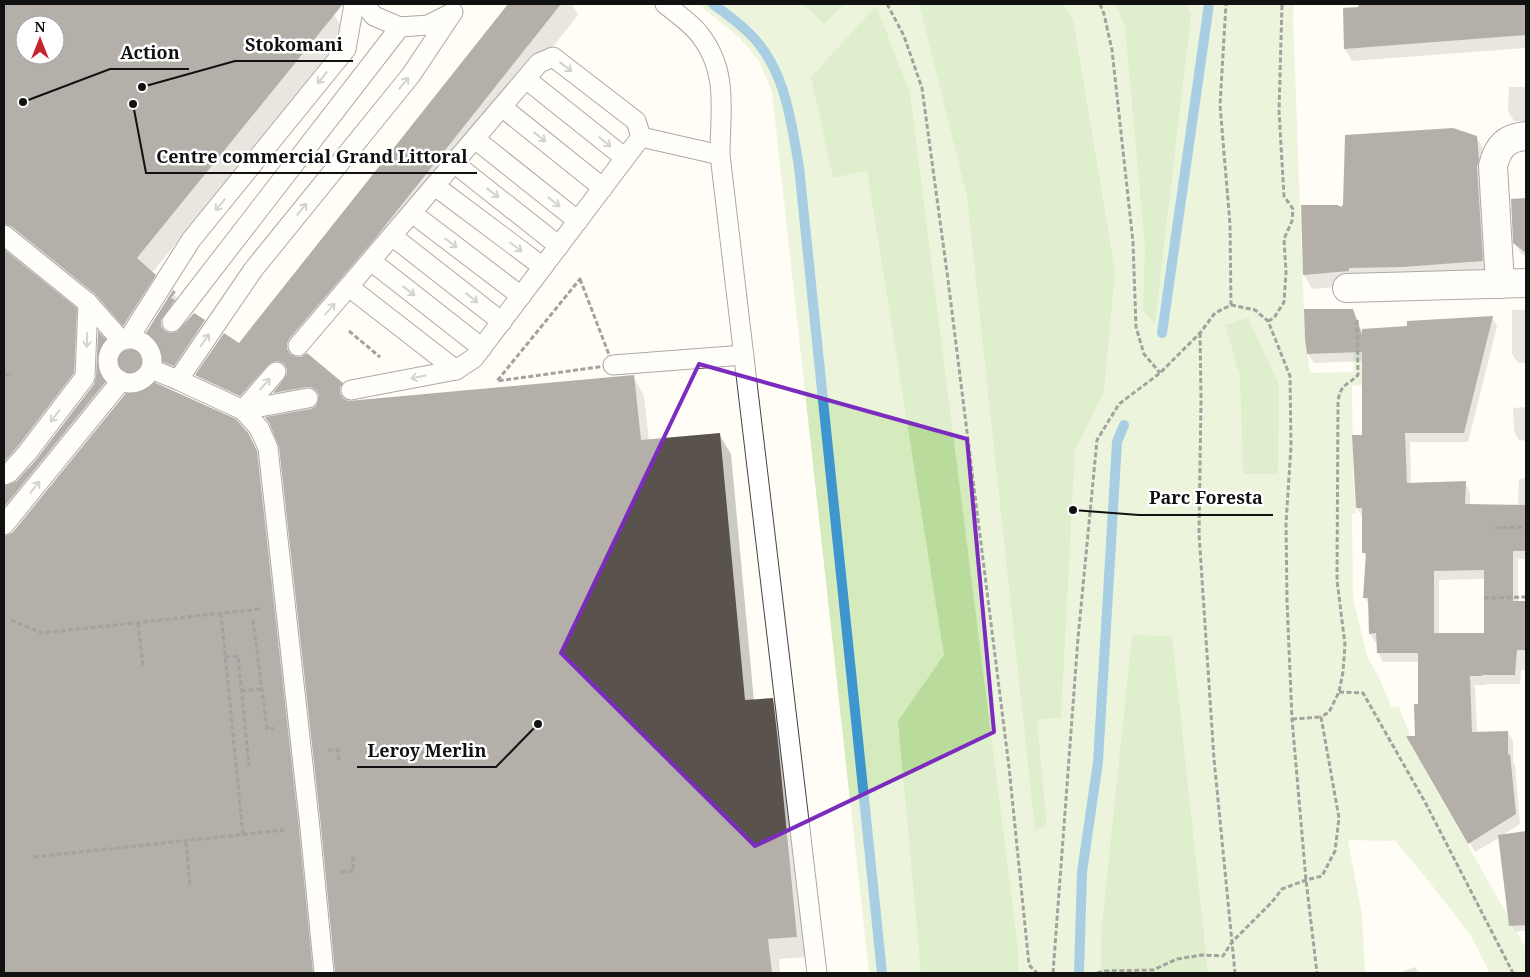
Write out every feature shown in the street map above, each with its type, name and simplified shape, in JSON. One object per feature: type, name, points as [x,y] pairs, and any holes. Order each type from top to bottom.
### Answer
[{"type":"street","points":[[1500,284],[1493,166],[1496,154],[1503,144],[1512,139],[1526,136]]},
{"type":"street","points":[[1351,288],[1526,283]]},
{"type":"lane","points":[[116,377],[108,366],[110,350],[125,339],[191,240],[346,48],[354,4]]},
{"type":"lane","points":[[364,4],[374,16],[400,26],[428,26],[457,8]]},
{"type":"lane","points":[[665,4],[700,34],[720,74],[722,97],[720,154],[817,973]]},
{"type":"lane","points":[[178,380],[253,270],[411,75],[457,8]]},
{"type":"lane","points":[[172,322],[400,26]]},
{"type":"lane","points":[[298,346],[539,63],[553,57],[636,121],[641,137]]},
{"type":"lane","points":[[526,79],[626,158]]},
{"type":"lane","points":[[502,107],[603,188]]},
{"type":"lane","points":[[641,137],[720,154]]},
{"type":"lane","points":[[351,390],[456,370],[474,358],[641,137]]},
{"type":"lane","points":[[475,139],[578,221]]},
{"type":"lane","points":[[454,163],[559,246]]},
{"type":"lane","points":[[435,186],[543,267]]},
{"type":"lane","points":[[412,213],[521,296]]},
{"type":"lane","points":[[4,235],[88,303],[125,339],[136,339],[144,342],[149,348],[153,363],[151,369],[142,380],[128,383],[116,377],[85,377]]},
{"type":"lane","points":[[392,236],[502,322]]},
{"type":"lane","points":[[371,261],[482,348]]},
{"type":"lane","points":[[349,287],[456,370]]},
{"type":"lane","points":[[4,475],[9,473],[27,453],[85,377],[88,303]]},
{"type":"lane","points":[[613,365],[744,355]]},
{"type":"lane","points":[[151,369],[243,410],[259,428],[268,448],[310,820],[324,973]]},
{"type":"lane","points":[[243,410],[276,372]]},
{"type":"lane","points":[[4,525],[116,377]]},
{"type":"lane","points":[[243,410],[308,398]]},
{"type":"path","points":[[887,4],[904,36],[922,88],[1009,767],[1029,965],[1037,973]]},
{"type":"path","points":[[1100,4],[1112,50],[1132,232],[1136,327],[1144,354],[1160,373]]},
{"type":"path","points":[[1226,4],[1220,105],[1230,224],[1231,304]]},
{"type":"path","points":[[1268,321],[1274,318],[1284,302],[1286,272],[1284,239],[1292,221],[1293,210],[1284,196],[1279,111],[1282,4]]},
{"type":"path","points":[[580,279],[613,365],[506,380],[497,381],[580,279]]},
{"type":"path","points":[[1292,719],[1321,717],[1329,712],[1339,692],[1343,672],[1345,645],[1336,580],[1338,402],[1339,391],[1358,375],[1351,288]]},
{"type":"path","points":[[1053,973],[1078,638],[1097,440],[1119,404],[1160,373],[1200,333],[1215,313],[1231,304],[1255,310],[1268,321],[1290,376],[1291,446],[1286,523],[1292,719],[1306,880],[1317,973]]},
{"type":"path","points":[[1200,333],[1199,534],[1214,759],[1235,973]]},
{"type":"path","points":[[4,375],[12,374]]},
{"type":"path","points":[[1495,528],[1526,527]]},
{"type":"path","points":[[1484,598],[1526,597]]},
{"type":"path","points":[[11,620],[42,632],[269,608]]},
{"type":"path","points":[[221,613],[243,835]]},
{"type":"path","points":[[254,620],[267,729]]},
{"type":"path","points":[[138,623],[143,667]]},
{"type":"path","points":[[225,657],[238,656],[249,766]]},
{"type":"path","points":[[241,691],[262,689]]},
{"type":"path","points":[[1339,692],[1363,694],[1426,802],[1513,973]]},
{"type":"path","points":[[1097,973],[1105,971],[1152,970],[1177,959],[1202,955],[1223,956],[1232,942],[1272,902],[1282,889],[1322,876],[1335,851],[1339,818],[1321,717]]},
{"type":"path","points":[[34,857],[292,829]]},
{"type":"path","points":[[186,842],[190,885]]},
{"type":"highlighted area","points":[[699,364],[967,439],[994,732],[755,846],[561,653]]},
{"type":"green space","points":[[698,4],[1294,4],[1305,339],[1310,373],[1353,372],[1353,340],[1362,348],[1362,385],[1352,386],[1353,471],[1356,513],[1352,514],[1353,598],[1367,656],[1392,708],[1399,706],[1410,736],[1407,736],[1414,750],[1526,948],[1526,973],[1490,973],[1471,936],[1395,841],[1348,840],[1362,915],[1365,973],[869,973],[772,92],[759,61],[739,37]]},
{"type":"green space","points":[[803,4],[844,4],[824,24]]},
{"type":"green space","points":[[919,4],[1062,4],[1073,19],[1115,272],[1104,391],[1075,450],[1061,717],[1037,720],[1047,826],[1035,830],[967,197]]},
{"type":"green space","points":[[1116,4],[1186,4],[1191,15],[1155,323],[1143,312],[1145,247],[1125,27]]},
{"type":"green space","points":[[876,6],[910,92],[1018,949],[1018,973],[921,973],[898,721],[944,655],[867,170],[833,178],[811,77]]},
{"type":"green space","points":[[1248,318],[1279,385],[1278,474],[1243,474],[1240,376],[1225,325]]},
{"type":"green space","points":[[1132,635],[1172,636],[1208,973],[1101,973],[1101,935]]},
{"type":"building","points":[[4,4],[343,4],[137,258],[156,275],[123,326],[95,294],[11,226],[4,224]]},
{"type":"building","points":[[508,4],[561,4],[373,241],[289,339],[287,349],[290,354],[296,357],[301,357],[307,353],[343,383],[340,387],[340,393],[348,401],[634,375],[641,440],[720,433],[745,700],[773,698],[797,937],[768,939],[772,973],[335,973],[321,827],[279,447],[265,417],[311,409],[316,406],[319,395],[311,387],[273,393],[287,374],[284,364],[278,361],[268,365],[240,396],[195,375],[224,333],[239,343]]},
{"type":"building","points":[[1358,4],[1526,4],[1526,35],[1344,49],[1343,8],[1359,7]]},
{"type":"building","points":[[1453,128],[1477,136],[1483,261],[1403,267],[1349,268],[1349,271],[1303,275],[1301,205],[1337,205],[1342,207],[1345,135]]},
{"type":"building","points":[[1526,198],[1526,253],[1513,243],[1511,199]]},
{"type":"building","points":[[4,249],[77,308],[74,373],[4,462]]},
{"type":"building","points":[[173,290],[176,292],[171,298],[175,300],[161,320],[161,326],[165,331],[170,333],[177,332],[194,313],[205,320],[174,366],[149,358],[141,364],[140,370],[142,375],[147,379],[236,419],[249,434],[257,451],[313,973],[4,973],[4,536],[13,532],[130,388],[132,377],[122,370],[112,374],[4,507],[4,486],[17,481],[35,461],[94,384],[98,331],[117,350],[123,351],[135,348]]},
{"type":"building","points":[[1304,309],[1353,309],[1362,335],[1362,329],[1407,326],[1407,321],[1493,316],[1464,433],[1405,433],[1407,483],[1466,481],[1465,504],[1526,505],[1526,551],[1513,551],[1513,601],[1526,601],[1526,650],[1517,650],[1515,675],[1470,676],[1472,732],[1508,731],[1508,755],[1510,754],[1516,814],[1468,844],[1406,736],[1415,736],[1414,704],[1418,704],[1418,653],[1377,653],[1376,633],[1369,634],[1368,598],[1363,598],[1366,553],[1362,553],[1362,508],[1356,508],[1352,435],[1362,435],[1362,352],[1307,354]],"holes":[[[1484,570],[1484,633],[1434,633],[1434,571]]]},
{"type":"building","points":[[1526,831],[1526,925],[1509,926],[1498,835]]},
{"type":"waterway","points":[[713,4],[749,33],[771,62],[779,78],[789,113],[796,149],[882,973]]},
{"type":"waterway","points":[[1162,333],[1209,4]]},
{"type":"waterway","points":[[1079,973],[1082,872],[1098,762],[1117,442],[1124,425]]},
{"type":"place","name":"Stokomani","points":[[142,87]]},
{"type":"place","name":"Action","points":[[23,102]]},
{"type":"place","name":"Centre commercial Grand Littoral","points":[[133,104]]},
{"type":"place","name":"Parc Foresta","points":[[1073,510]]},
{"type":"place","name":"Leroy Merlin","points":[[538,724]]}]
